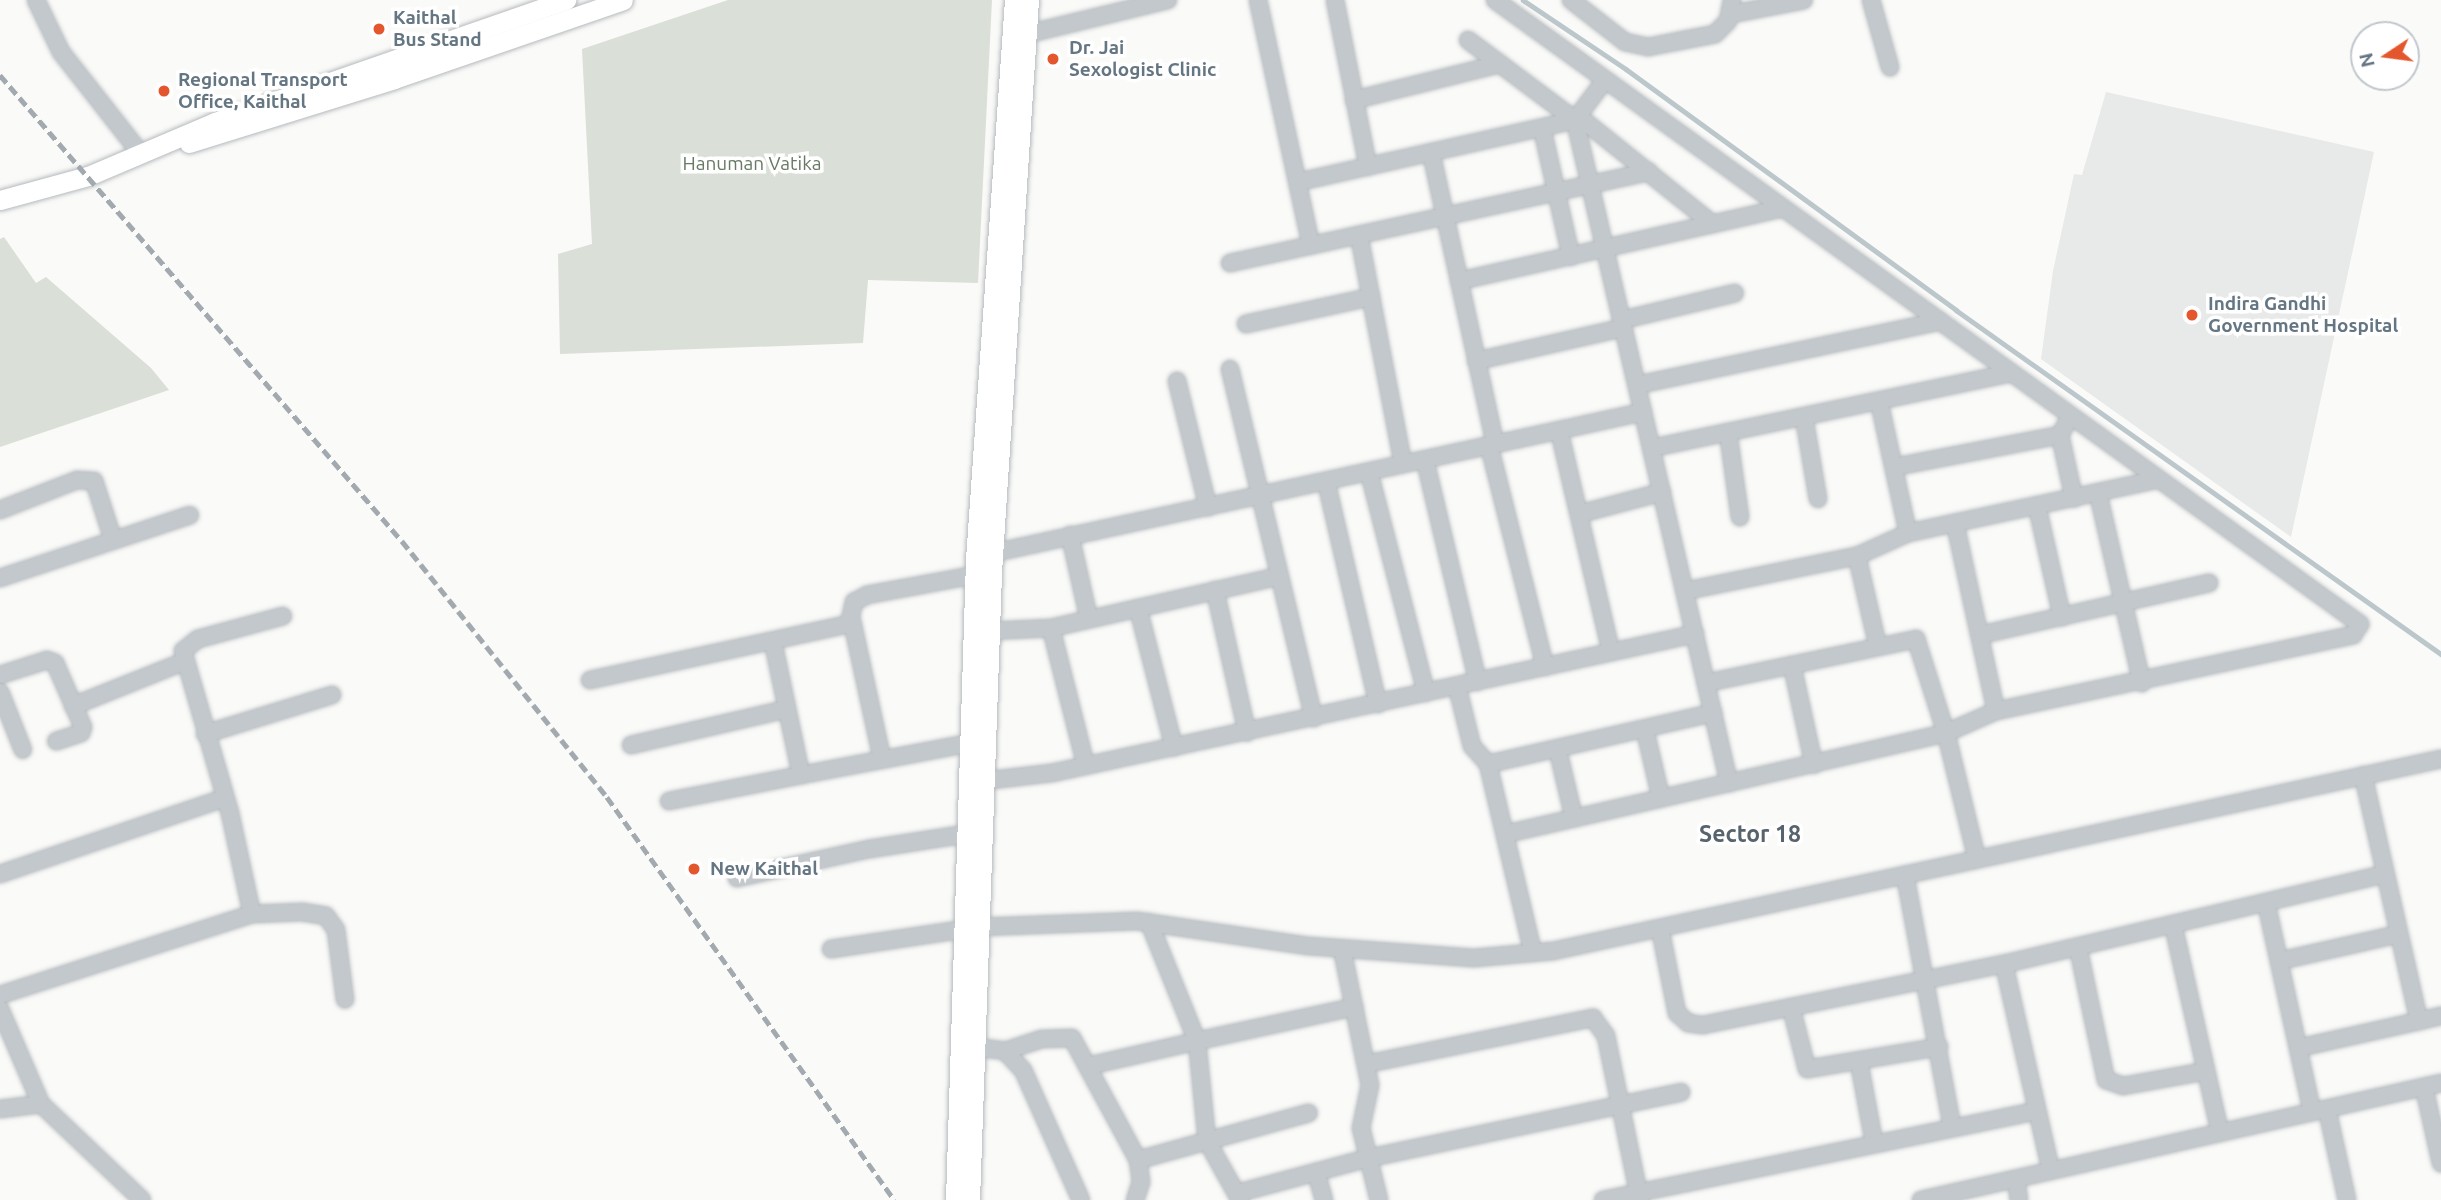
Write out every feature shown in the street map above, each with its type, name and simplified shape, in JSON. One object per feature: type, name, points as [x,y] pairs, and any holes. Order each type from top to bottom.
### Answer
[{"type":"main road","points":[[0,200],[88,176],[215,122],[566,0]]},
{"type":"main road","points":[[141,154],[219,136],[623,0]]},
{"type":"main road","points":[[955,1200],[966,1046],[977,782],[989,632],[987,567],[1014,0]]},
{"type":"main road","points":[[971,928],[966,834],[977,782],[971,743],[987,567],[1029,0]]},
{"type":"main road","points":[[966,1046],[970,1200]]},
{"type":"street","points":[[36,0],[61,52],[141,154]]},
{"type":"street","points":[[1027,34],[1168,0]]},
{"type":"street","points":[[1258,0],[1311,245]]},
{"type":"street","points":[[1335,0],[1368,167]]},
{"type":"street","points":[[1495,0],[1940,321],[2155,480],[2360,624],[2353,635],[1996,712],[1946,733],[1506,834]]},
{"type":"street","points":[[1571,0],[1625,42],[1648,47],[1715,34],[1732,7],[1804,0]]},
{"type":"street","points":[[1871,0],[1890,67]]},
{"type":"street","points":[[1468,40],[1577,118],[1713,224]]},
{"type":"street","points":[[1354,100],[1500,64]]},
{"type":"street","points":[[1298,182],[1577,118],[1605,80]]},
{"type":"street","points":[[1577,118],[1605,250],[1729,783]]},
{"type":"street","points":[[1542,128],[1571,257]]},
{"type":"street","points":[[1432,152],[1492,445],[1545,667]]},
{"type":"street","points":[[1230,263],[1648,172]]},
{"type":"street","points":[[1459,281],[1782,208]]},
{"type":"street","points":[[1359,235],[1403,464]]},
{"type":"street","points":[[1476,361],[1735,293]]},
{"type":"street","points":[[1246,324],[1371,297]]},
{"type":"street","points":[[1637,385],[1940,321]]},
{"type":"street","points":[[1230,369],[1314,718]]},
{"type":"street","points":[[1651,449],[2011,373]]},
{"type":"street","points":[[1177,381],[1208,507]]},
{"type":"street","points":[[1879,401],[1908,533]]},
{"type":"street","points":[[882,759],[852,621],[854,602],[867,595],[987,567],[1070,536],[1643,412]]},
{"type":"street","points":[[1804,416],[1818,499]]},
{"type":"street","points":[[2070,417],[2060,435],[2074,498]]},
{"type":"street","points":[[1559,430],[1611,652]]},
{"type":"street","points":[[1728,432],[1740,517]]},
{"type":"street","points":[[1894,467],[2060,435]]},
{"type":"street","points":[[1424,460],[1478,682]]},
{"type":"street","points":[[1369,472],[1426,693]]},
{"type":"street","points":[[0,510],[77,480],[94,481],[113,539]]},
{"type":"street","points":[[1685,591],[1857,556],[1908,533],[2155,480]]},
{"type":"street","points":[[1326,481],[1378,704]]},
{"type":"street","points":[[1578,514],[1662,492]]},
{"type":"street","points":[[2098,493],[2142,682]]},
{"type":"street","points":[[2037,506],[2062,617]]},
{"type":"street","points":[[0,578],[190,515]]},
{"type":"street","points":[[1955,523],[1996,712]]},
{"type":"street","points":[[1070,536],[1088,620]]},
{"type":"street","points":[[1857,556],[1878,647]]},
{"type":"street","points":[[989,632],[1051,628],[1279,576]]},
{"type":"street","points":[[1980,635],[2209,583]]},
{"type":"street","points":[[1215,590],[1247,732]]},
{"type":"street","points":[[1138,608],[1174,747]]},
{"type":"street","points":[[253,914],[225,798],[183,662],[183,651],[198,639],[283,616]]},
{"type":"street","points":[[590,680],[774,642],[852,621]]},
{"type":"street","points":[[1051,628],[1086,766]]},
{"type":"street","points":[[977,782],[1086,766],[1695,634]]},
{"type":"street","points":[[1706,683],[1916,639],[1921,645],[1946,733],[1977,859]]},
{"type":"street","points":[[774,642],[801,775]]},
{"type":"street","points":[[0,675],[47,660],[55,663],[83,730],[56,741]]},
{"type":"street","points":[[73,706],[183,662]]},
{"type":"street","points":[[1792,665],[1814,765]]},
{"type":"street","points":[[1457,686],[1475,754],[1488,764],[1533,953]]},
{"type":"street","points":[[0,692],[23,750]]},
{"type":"street","points":[[205,734],[332,695]]},
{"type":"street","points":[[631,745],[787,709]]},
{"type":"street","points":[[1488,764],[1558,751],[1713,713]]},
{"type":"street","points":[[1645,730],[1661,799]]},
{"type":"street","points":[[669,801],[971,743]]},
{"type":"street","points":[[1558,751],[1574,818]]},
{"type":"street","points":[[831,949],[971,928],[1149,922],[1342,949],[1474,958],[1533,953],[2441,759]]},
{"type":"street","points":[[2363,775],[2418,1021]]},
{"type":"street","points":[[0,874],[225,798]]},
{"type":"street","points":[[737,878],[869,849],[966,834]]},
{"type":"street","points":[[1905,874],[1952,1125]]},
{"type":"street","points":[[1660,928],[1673,1003],[1688,1023],[1703,1025],[2004,964],[2385,874]]},
{"type":"street","points":[[2266,902],[2298,1048],[2347,1200]]},
{"type":"street","points":[[0,995],[253,914],[326,916],[335,930],[345,999]]},
{"type":"street","points":[[1149,922],[1197,1041],[1207,1141],[1239,1196],[1368,1158],[1619,1108],[1681,1092]]},
{"type":"street","points":[[2173,924],[2220,1133]]},
{"type":"street","points":[[2279,961],[2399,933]]},
{"type":"street","points":[[2078,947],[2106,1080],[2123,1086],[2206,1071]]},
{"type":"street","points":[[1342,949],[1366,1064],[1370,1097],[1361,1129],[1379,1200]]},
{"type":"street","points":[[2004,964],[2051,1171]]},
{"type":"street","points":[[1088,1066],[1354,1007]]},
{"type":"street","points":[[1791,1007],[1807,1069],[1939,1047]]},
{"type":"street","points":[[0,1009],[41,1104],[142,1200]]},
{"type":"street","points":[[2298,1048],[2441,1016]]},
{"type":"street","points":[[1366,1064],[1593,1017],[1606,1036],[1639,1196]]},
{"type":"street","points":[[966,1046],[1005,1051],[1061,1035],[1072,1038],[1138,1160],[1141,1182],[1135,1200]]},
{"type":"street","points":[[1005,1051],[1023,1070],[1081,1200]]},
{"type":"street","points":[[1859,1062],[1874,1142]]},
{"type":"street","points":[[1921,1200],[2441,1083]]},
{"type":"street","points":[[2424,1087],[2441,1163]]},
{"type":"street","points":[[0,1110],[41,1104]]},
{"type":"street","points":[[1603,1200],[1639,1196],[1952,1125],[2037,1111]]},
{"type":"street","points":[[1138,1160],[1309,1113]]},
{"type":"street","points":[[1317,1172],[1324,1200]]},
{"type":"street","points":[[2015,1179],[2019,1200]]},
{"type":"shaded area","name":"Indira Gandhi Government Hospital","points":[[2106,92],[2374,152],[2291,537],[2041,359],[2053,271],[2074,174],[2082,175]]},
{"type":"green space","name":"Hanuman Vatika","points":[[728,0],[992,0],[978,283],[868,280],[863,343],[560,354],[558,254],[592,244],[582,49]]},
{"type":"green space","points":[[4,237],[36,283],[46,277],[151,368],[169,390],[0,447],[0,239]]},
{"type":"waterway","points":[[1523,0],[1626,69],[1956,310],[2441,654]]},
{"type":"railway","points":[[0,75],[402,541],[607,797],[894,1200]]},
{"type":"place","name":"Kaithal Bus Stand","points":[[379,29]]},
{"type":"place","name":"Dr. Jai Sexologist Clinic","points":[[1053,59]]},
{"type":"place","name":"Regional Transport Office, Kaithal","points":[[164,91]]},
{"type":"place","name":"Indira Gandhi Government Hospital","points":[[2192,315]]},
{"type":"place","name":"New Kaithal","points":[[694,869]]},
{"type":"district","name":"Sector 18","points":[[1750,834]]}]
